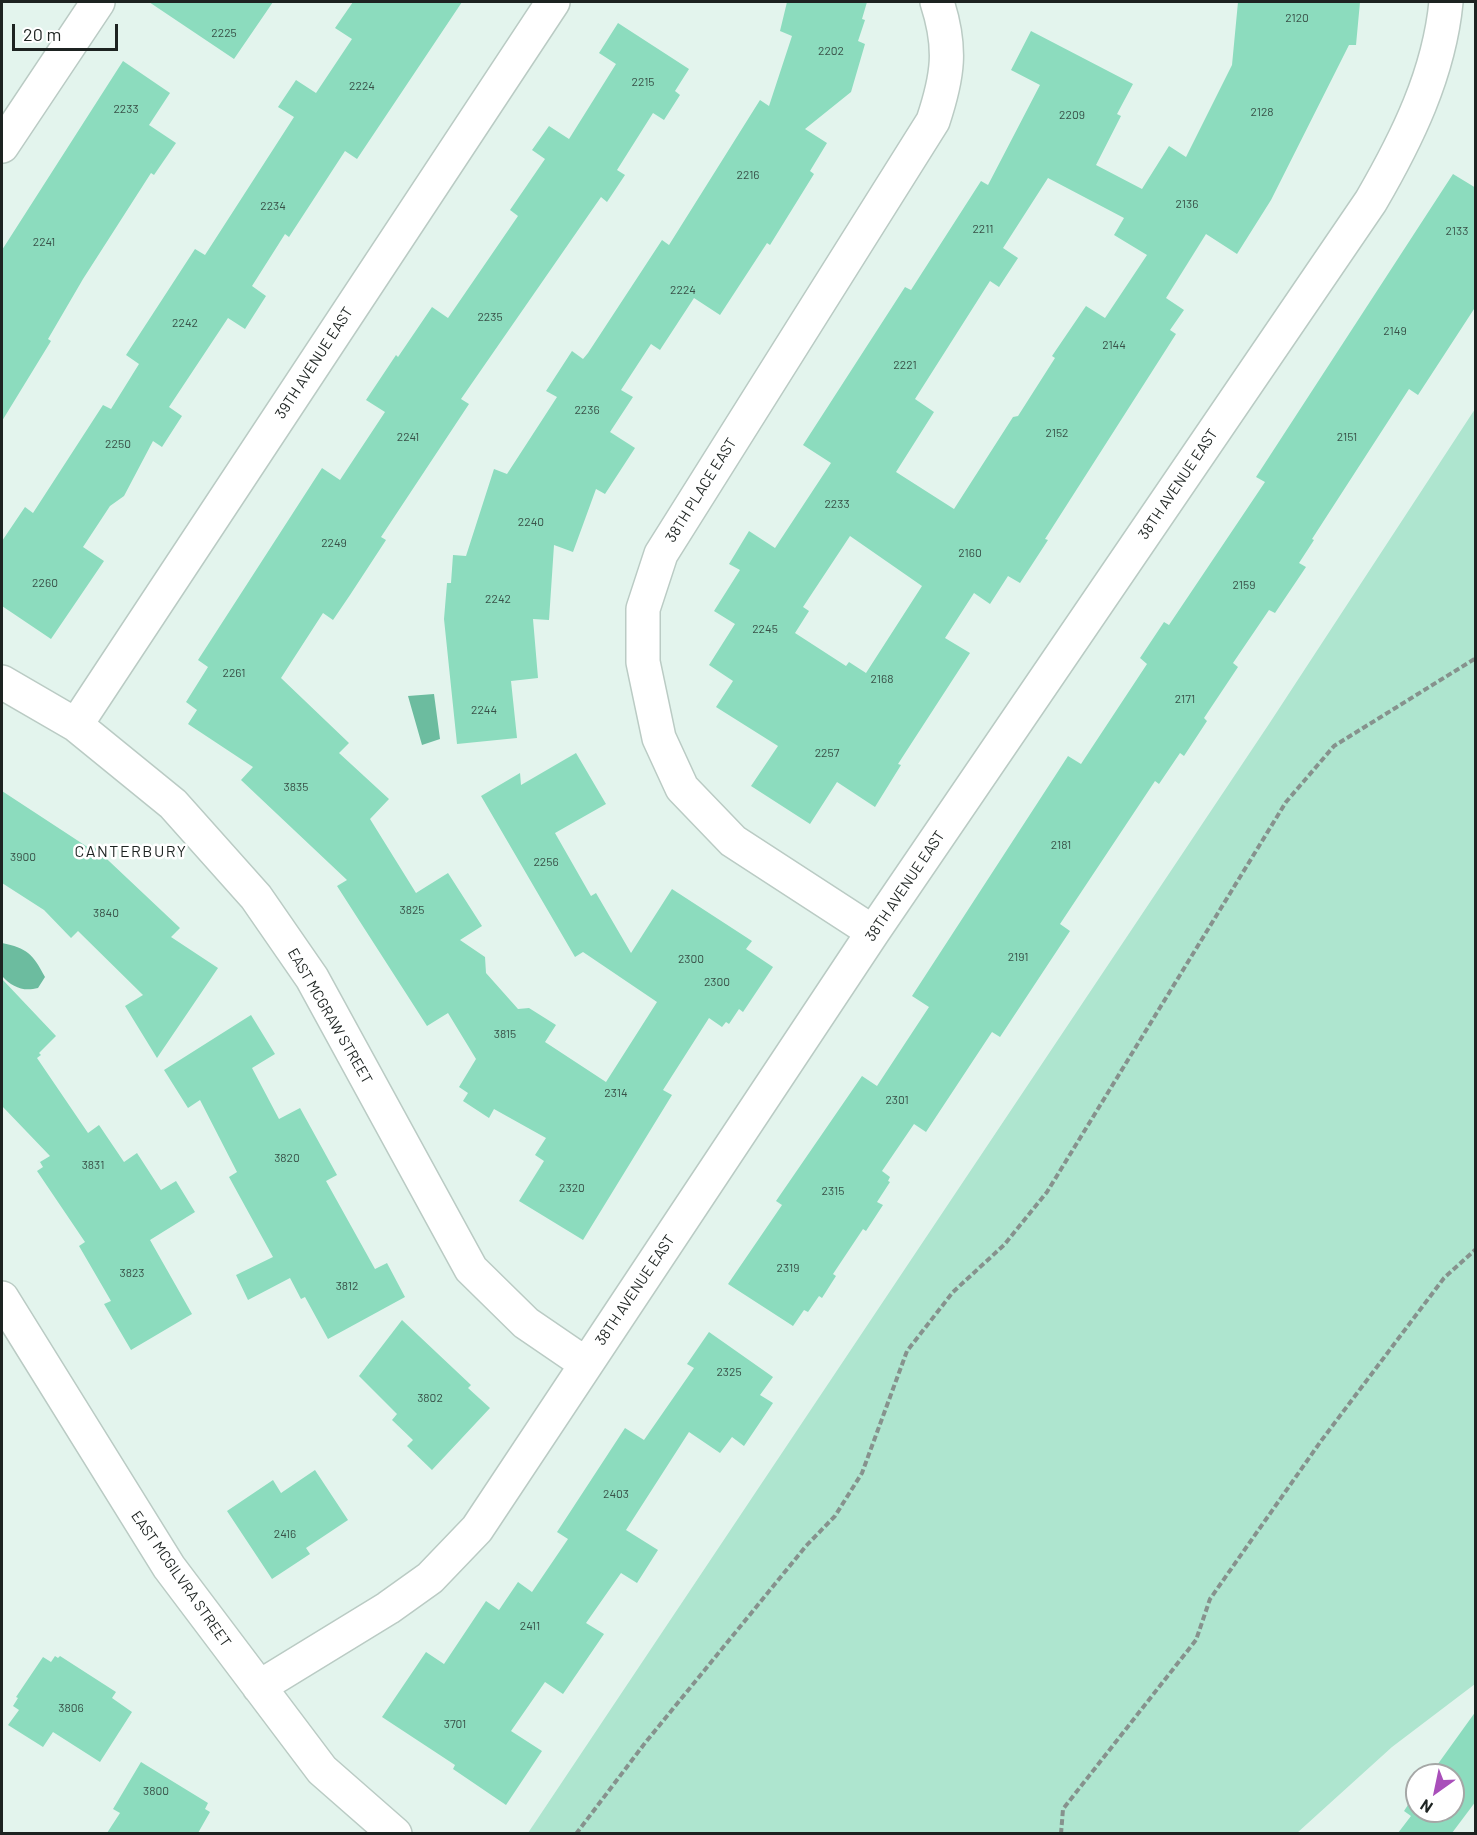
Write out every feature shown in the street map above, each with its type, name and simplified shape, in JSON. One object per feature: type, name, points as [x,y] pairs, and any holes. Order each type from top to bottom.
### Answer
[{"type":"street","points":[[2,146],[99,2]]},
{"type":"street","name":"39TH AVENUE EAST","points":[[76,725],[553,2]]},
{"type":"street","name":"38TH PLACE EAST","points":[[873,932],[733,841],[682,788],[659,738],[647,684],[643,662],[643,609],[661,554],[933,121],[946,81],[946,28],[937,2]]},
{"type":"street","name":"38TH AVENUE EAST","points":[[259,1687],[388,1608],[430,1578],[477,1529],[873,932],[1371,201],[1414,119],[1443,33],[1446,2]]},
{"type":"street","name":"EAST MCGRAW STREET","points":[[2,682],[76,725],[173,804],[256,897],[312,978],[471,1269],[526,1323],[586,1364]]},
{"type":"street","name":"EAST MCGILVRA STREET","points":[[2,1298],[169,1567],[322,1770],[395,1833]]},
{"type":"path","points":[[576,1833],[645,1743],[806,1546],[836,1516],[862,1473],[907,1351],[953,1292],[1004,1245],[1047,1192],[1286,802],[1334,746],[1476,658]]},
{"type":"path","points":[[1061,1833],[1063,1809],[1196,1640],[1210,1599],[1321,1441],[1444,1278],[1476,1249]]},
{"type":"shaded area","points":[[1475,409],[1475,1684],[1392,1747],[1297,1833],[528,1833],[1269,724]]},
{"type":"shaded area","points":[[434,694],[440,739],[422,745],[408,696]]},
{"type":"shaded area","points":[[2,943],[18,947],[33,957],[45,977],[38,988],[18,988],[2,976]]},
{"type":"building","points":[[149,2],[273,2],[234,59]]},
{"type":"building","points":[[353,2],[462,2],[357,159],[345,151],[289,237],[285,234],[252,286],[266,296],[245,329],[228,318],[169,407],[182,416],[162,447],[153,441],[124,496],[110,506],[83,547],[104,561],[51,639],[2,606],[2,541],[25,507],[33,513],[103,405],[111,409],[139,364],[126,355],[195,249],[205,255],[294,117],[278,107],[296,80],[316,93],[352,39],[335,28]]},
{"type":"building","points":[[787,2],[867,2],[862,19],[865,20],[858,41],[865,44],[851,92],[805,129],[827,143],[810,171],[814,174],[770,245],[767,243],[720,315],[694,298],[660,350],[651,344],[621,390],[633,397],[610,432],[635,448],[605,494],[596,489],[573,552],[554,545],[549,620],[533,619],[538,678],[511,681],[517,738],[457,744],[444,619],[447,583],[451,583],[453,555],[466,556],[494,469],[507,474],[557,397],[546,391],[572,351],[583,359],[588,353],[662,240],[669,245],[760,100],[769,106],[792,36],[780,31]]},
{"type":"building","points":[[1238,2],[1360,2],[1356,45],[1349,45],[1271,200],[1237,254],[1206,234],[1166,298],[1184,310],[1170,330],[1176,334],[1045,539],[1048,540],[1020,583],[1008,576],[990,604],[974,593],[945,638],[970,653],[898,764],[901,765],[875,807],[837,782],[810,824],[751,786],[778,746],[716,707],[733,681],[709,665],[735,624],[714,611],[740,570],[729,564],[749,531],[775,548],[831,463],[803,445],[905,287],[911,290],[981,181],[988,185],[1040,85],[1011,70],[1031,31],[1133,84],[1117,114],[1121,116],[1096,165],[1142,189],[1169,146],[1186,157],[1232,65]],"holes":[[[1048,178],[1124,218],[1114,235],[1147,255],[1105,318],[1086,306],[1052,356],[1055,358],[1018,416],[1013,417],[954,509],[896,472],[934,412],[915,399],[990,281],[999,287],[1018,258],[1003,248]],[[850,536],[922,586],[866,673],[849,662],[846,666],[795,633],[809,611],[803,607]]]},
{"type":"building","points":[[618,23],[689,69],[675,91],[680,95],[664,120],[653,113],[617,170],[625,175],[607,202],[601,197],[461,399],[469,404],[381,537],[386,540],[350,595],[333,620],[323,613],[281,678],[349,743],[339,753],[389,799],[370,819],[416,893],[448,873],[482,926],[460,940],[485,957],[486,973],[518,1009],[529,1008],[556,1025],[545,1042],[606,1082],[657,1002],[583,952],[575,957],[481,796],[520,773],[521,785],[576,753],[606,804],[555,833],[591,896],[596,893],[631,953],[672,889],[752,941],[746,949],[773,967],[743,1012],[739,1009],[729,1024],[726,1022],[722,1027],[709,1018],[663,1090],[672,1095],[583,1240],[519,1201],[544,1161],[535,1155],[546,1138],[494,1109],[489,1118],[463,1101],[468,1093],[459,1087],[476,1059],[448,1013],[427,1026],[337,886],[347,880],[241,780],[253,767],[188,724],[197,710],[186,702],[208,667],[198,660],[322,468],[340,480],[385,412],[366,400],[396,355],[398,357],[432,307],[448,318],[518,216],[510,210],[545,159],[532,150],[549,126],[569,139],[616,64],[599,53]]},
{"type":"building","points":[[123,61],[170,93],[149,125],[176,143],[154,175],[151,173],[83,279],[48,339],[51,341],[2,421],[2,250]]},
{"type":"building","points":[[1453,174],[1476,188],[1476,306],[1418,395],[1409,389],[1312,539],[1314,540],[1299,563],[1306,567],[1275,613],[1269,610],[1233,663],[1238,667],[1204,718],[1207,721],[1184,756],[1180,753],[1159,784],[1155,781],[1060,924],[1070,931],[1000,1037],[992,1032],[926,1132],[914,1124],[882,1171],[890,1177],[888,1181],[890,1182],[877,1202],[883,1205],[866,1231],[863,1229],[833,1274],[836,1276],[822,1298],[819,1296],[808,1312],[804,1310],[793,1326],[728,1284],[782,1205],[776,1201],[862,1076],[877,1086],[929,1007],[912,996],[1068,756],[1081,764],[1147,664],[1140,658],[1164,622],[1169,625],[1265,482],[1256,477]]},
{"type":"building","points":[[2,791],[89,848],[92,845],[180,928],[171,937],[218,968],[157,1058],[125,1006],[143,995],[78,931],[71,938],[44,910],[2,883]]},
{"type":"building","points":[[2,979],[56,1036],[37,1058],[88,1133],[99,1125],[124,1162],[137,1153],[161,1190],[176,1181],[195,1212],[150,1240],[192,1314],[131,1350],[104,1304],[111,1301],[79,1246],[85,1242],[37,1171],[43,1167],[40,1162],[50,1156],[2,1106]]},
{"type":"building","points":[[251,1015],[275,1054],[252,1068],[279,1119],[300,1108],[337,1175],[326,1181],[375,1269],[387,1263],[405,1297],[328,1339],[305,1297],[301,1299],[290,1278],[248,1300],[236,1275],[273,1257],[229,1177],[237,1172],[200,1100],[188,1108],[164,1070]]},
{"type":"building","points":[[402,1320],[471,1385],[468,1388],[490,1408],[432,1470],[407,1446],[413,1440],[392,1420],[397,1414],[359,1376]]},
{"type":"building","points":[[709,1332],[773,1377],[760,1395],[773,1403],[744,1446],[732,1437],[720,1453],[689,1432],[626,1530],[658,1550],[637,1583],[621,1573],[586,1623],[604,1634],[563,1694],[545,1682],[511,1731],[542,1751],[506,1805],[453,1769],[455,1765],[382,1717],[426,1652],[444,1664],[486,1601],[499,1610],[518,1582],[532,1592],[568,1539],[557,1532],[625,1428],[644,1440],[694,1368],[687,1364]]},
{"type":"building","points":[[315,1470],[348,1520],[306,1548],[310,1554],[272,1579],[227,1511],[273,1480],[281,1493]]},
{"type":"building","points":[[55,1656],[58,1658],[60,1656],[116,1692],[112,1698],[132,1712],[100,1762],[53,1732],[43,1747],[8,1725],[19,1710],[13,1706],[18,1698],[16,1697],[43,1657],[51,1662]]},
{"type":"building","points":[[1476,1711],[1476,1801],[1465,1816],[1465,1763],[1439,1763]]},
{"type":"building","points":[[141,1762],[208,1803],[205,1809],[210,1812],[198,1833],[107,1833],[120,1813],[113,1809]]},
{"type":"building","points":[[1406,1823],[1460,1823],[1452,1833],[1398,1833]]},
{"type":"district","name":"CANTERBURY","points":[[131,852]]}]
